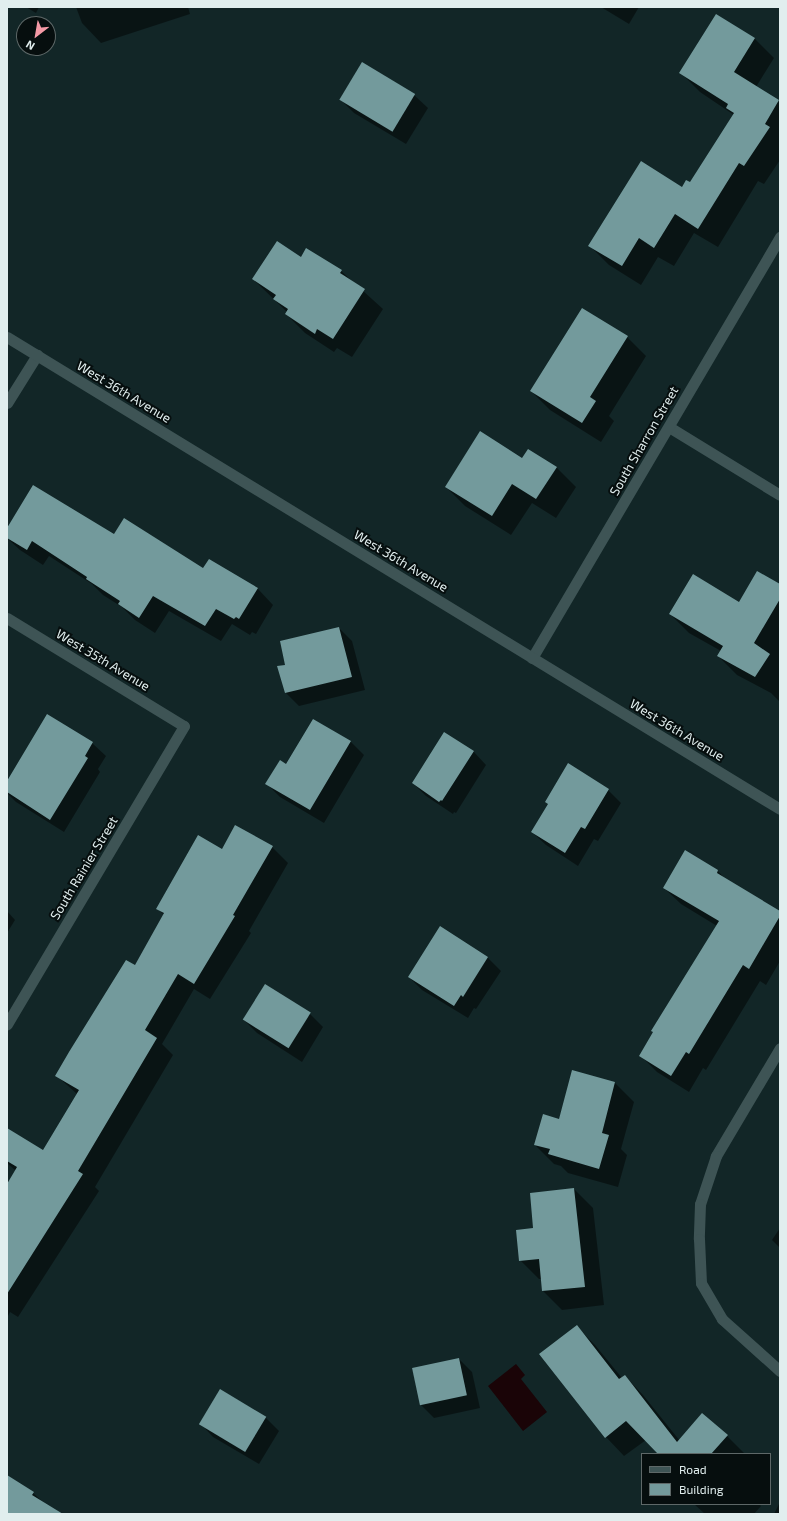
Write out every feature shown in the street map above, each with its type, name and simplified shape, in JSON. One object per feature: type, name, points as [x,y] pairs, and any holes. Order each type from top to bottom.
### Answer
[{"type":"street","name":"South Sharron Street","points":[[532,658],[780,237]]},
{"type":"street","name":"West 36th Avenue","points":[[7,337],[780,809]]},
{"type":"street","points":[[7,403],[37,355]]},
{"type":"street","points":[[669,427],[780,495]]},
{"type":"street","name":"West 35th Avenue","points":[[7,618],[184,726]]},
{"type":"street","name":"South Rainier Street","points":[[7,1024],[184,726]]},
{"type":"street","points":[[780,1048],[716,1156],[700,1204],[701,1283],[722,1319],[780,1371]]},
{"type":"shaded area","points":[[516,1364],[525,1375],[521,1379],[547,1412],[523,1431],[488,1386]]},
{"type":"building","points":[[716,14],[755,38],[734,72],[779,100],[765,124],[770,127],[744,166],[739,163],[698,229],[675,214],[654,248],[639,238],[622,266],[588,246],[641,161],[682,187],[686,180],[690,182],[734,113],[726,108],[728,104],[679,73]]},
{"type":"building","points":[[362,62],[415,94],[392,132],[339,100]]},
{"type":"building","points":[[277,241],[301,257],[306,248],[342,270],[340,273],[365,289],[333,339],[317,329],[315,334],[285,314],[288,309],[273,299],[276,295],[252,279]]},
{"type":"building","points":[[582,308],[628,336],[590,397],[596,401],[582,423],[530,391]]},
{"type":"building","points":[[480,431],[522,458],[528,449],[557,467],[536,499],[512,484],[492,516],[445,487]]},
{"type":"building","points":[[33,485],[114,534],[124,518],[203,568],[209,559],[258,588],[239,619],[236,617],[234,619],[216,609],[205,626],[153,596],[139,618],[118,604],[120,601],[86,579],[87,577],[32,541],[27,550],[7,538],[7,528]]},
{"type":"building","points":[[757,571],[780,584],[780,599],[754,643],[770,654],[755,677],[717,656],[723,646],[669,614],[693,574],[739,602]]},
{"type":"building","points":[[339,627],[352,677],[285,693],[277,666],[285,665],[280,641]]},
{"type":"building","points":[[47,714],[93,742],[85,756],[88,758],[50,820],[7,792],[7,781]]},
{"type":"building","points":[[313,719],[351,741],[310,810],[265,784],[280,760],[286,764]]},
{"type":"building","points":[[444,732],[474,751],[442,801],[441,800],[439,802],[412,783]]},
{"type":"building","points":[[568,763],[609,789],[585,829],[581,827],[565,853],[531,832],[548,804],[545,802]]},
{"type":"building","points":[[235,825],[273,846],[233,915],[235,916],[194,984],[178,974],[145,1030],[157,1038],[78,1171],[83,1174],[7,1294],[7,1184],[17,1167],[7,1161],[7,1128],[43,1150],[79,1090],[55,1076],[69,1052],[126,960],[135,965],[164,913],[156,909],[198,835],[222,849]]},
{"type":"building","points":[[685,850],[718,870],[717,873],[780,911],[780,916],[749,969],[743,965],[689,1054],[686,1052],[671,1076],[639,1056],[653,1032],[651,1031],[719,921],[663,888]]},
{"type":"building","points":[[440,926],[488,957],[463,997],[461,995],[454,1006],[408,977]]},
{"type":"building","points":[[265,984],[311,1013],[289,1048],[243,1020]]},
{"type":"building","points":[[572,1070],[615,1082],[602,1133],[609,1135],[599,1169],[548,1154],[550,1149],[534,1145],[543,1114],[559,1119]]},
{"type":"building","points":[[574,1188],[585,1287],[542,1291],[539,1259],[519,1261],[516,1230],[533,1228],[530,1193]]},
{"type":"building","points":[[577,1325],[619,1379],[625,1375],[677,1442],[702,1413],[728,1435],[712,1453],[657,1453],[626,1421],[605,1438],[539,1354]]},
{"type":"building","points":[[459,1358],[467,1395],[420,1405],[412,1368]]},
{"type":"building","points":[[220,1389],[266,1417],[245,1452],[199,1424]]},
{"type":"building","points":[[7,1475],[34,1492],[32,1495],[63,1514],[7,1514]]}]
